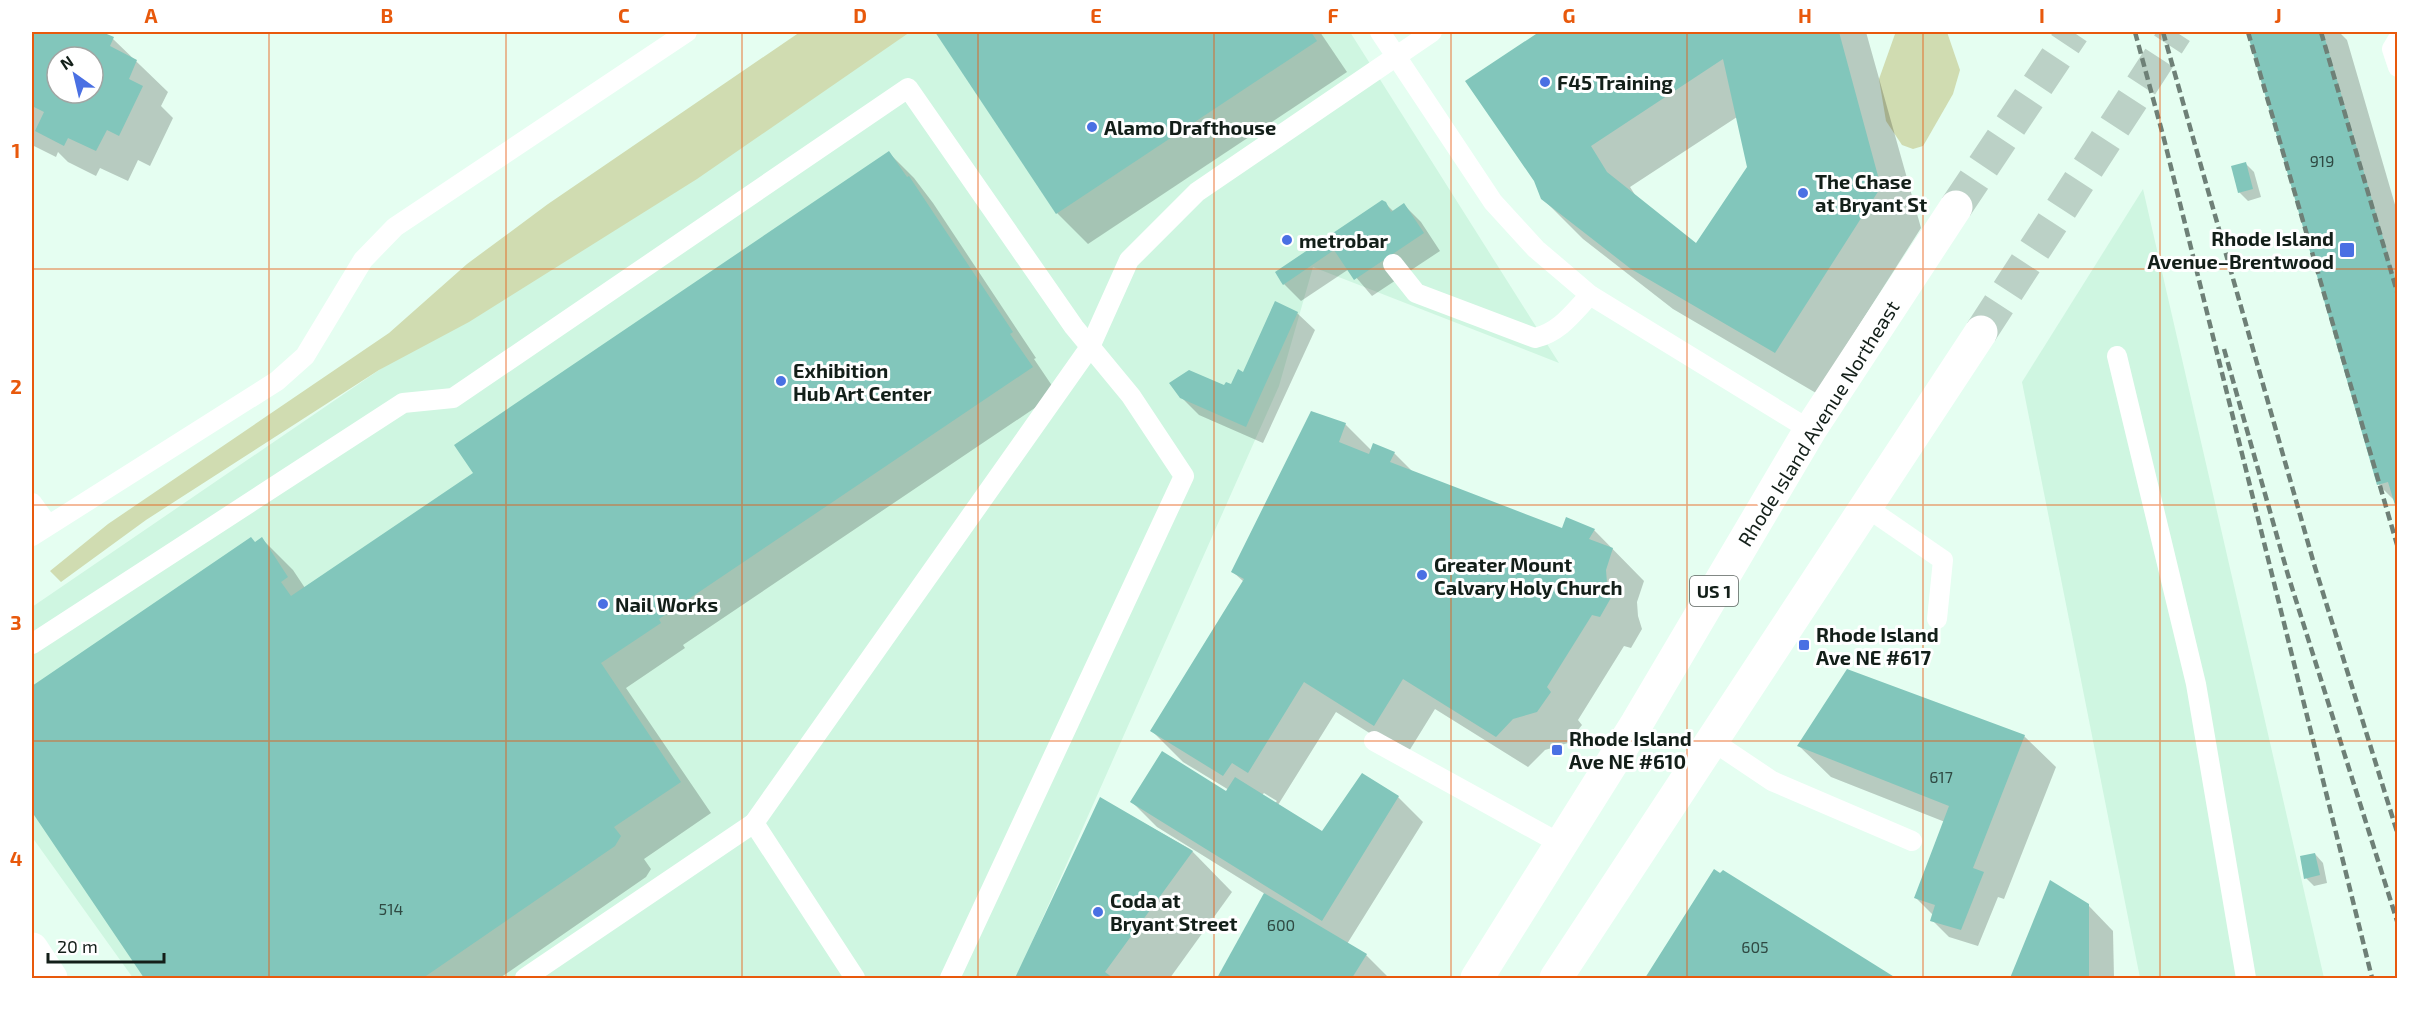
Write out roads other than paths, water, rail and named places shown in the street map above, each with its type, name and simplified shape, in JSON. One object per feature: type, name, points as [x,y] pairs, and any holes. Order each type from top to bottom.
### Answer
[{"type":"main road","name":"Rhode Island Avenue Northeast","points":[[1477,978],[1637,723],[1810,430],[1956,207]]},
{"type":"main road","points":[[1556,978],[1981,332]]},
{"type":"main road","points":[[32,950],[51,978]]},
{"type":"lane","points":[[32,536],[277,381],[305,357],[363,260],[395,227],[687,32]]},
{"type":"lane","points":[[1380,32],[1493,202],[1536,249],[1590,295],[1810,430]]},
{"type":"lane","points":[[525,978],[754,823],[1090,346],[1129,260],[1197,192],[1432,32]]},
{"type":"lane","points":[[2397,39],[2392,49],[2397,68]]},
{"type":"lane","points":[[32,644],[403,404],[453,398],[908,88],[1074,327],[1131,396],[1184,476],[950,978]]},
{"type":"lane","points":[[1393,264],[1416,293],[1535,338],[1547,335],[1560,327],[1590,295]]},
{"type":"lane","points":[[2117,356],[2196,684],[2246,978]]},
{"type":"lane","points":[[32,502],[48,525]]},
{"type":"lane","points":[[1866,507],[1943,560],[1937,619]]},
{"type":"lane","points":[[1374,741],[1562,844]]},
{"type":"lane","points":[[1711,741],[1772,781],[1912,841]]},
{"type":"lane","points":[[754,823],[855,978]]},
{"type":"tunnel","points":[[1956,207],[2073,32]]},
{"type":"tunnel","points":[[1981,332],[2176,32]]},
{"type":"railway","points":[[2135,32],[2164,139],[2372,978]]},
{"type":"railway","points":[[2163,32],[2314,564],[2398,835]]},
{"type":"railway","points":[[2248,32],[2398,548]]},
{"type":"railway","points":[[2321,32],[2398,295]]},
{"type":"railway","points":[[2224,349],[2288,575],[2398,924]]},
{"type":"place","name":"F45 Training","points":[[1545,82]]},
{"type":"place","name":"Alamo Drafthouse","points":[[1092,127]]},
{"type":"place","name":"The Chase at Bryant St","points":[[1803,193]]},
{"type":"place","name":"metrobar","points":[[1287,240]]},
{"type":"place","name":"Rhode Island Avenue–Brentwood","points":[[2347,250]]},
{"type":"place","name":"Exhibition Hub Art Center","points":[[781,381]]},
{"type":"place","name":"Greater Mount Calvary Holy Church","points":[[1422,575]]},
{"type":"place","name":"Nail Works","points":[[603,604]]},
{"type":"place","name":"Rhode Island Ave NE #617","points":[[1804,645]]},
{"type":"place","name":"Rhode Island Ave NE #610","points":[[1557,750]]},
{"type":"place","name":"Coda at Bryant Street","points":[[1098,912]]}]
